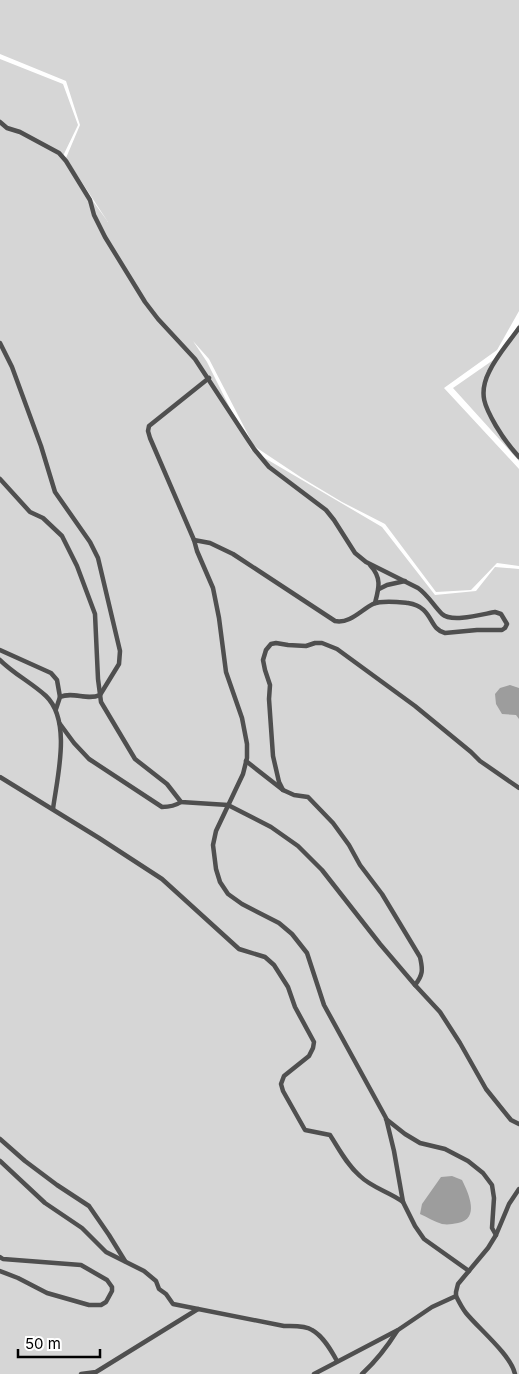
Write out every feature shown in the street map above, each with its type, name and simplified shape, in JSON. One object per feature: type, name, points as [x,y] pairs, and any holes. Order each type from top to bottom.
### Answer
[{"type":"lane","points":[[0,122],[7,128],[20,132],[59,154],[66,161],[90,200],[94,215],[105,237],[145,302],[158,319],[196,359],[254,449],[269,467],[326,510],[355,553],[374,569],[380,586],[375,603]]},
{"type":"lane","points":[[519,328],[490,370],[483,393],[486,408],[506,443],[519,457]]},
{"type":"lane","points":[[0,343],[12,367],[41,446],[55,492],[85,534],[98,558],[117,637],[119,664],[100,695],[91,698],[66,694],[60,697]]},
{"type":"lane","points":[[209,378],[149,426],[148,431],[213,588],[226,672],[242,718],[247,744],[243,774],[216,831],[213,845],[220,882],[228,894],[242,904],[279,923],[292,934],[307,953],[324,1005],[386,1118],[403,1202],[415,1226],[424,1239],[469,1271]]},
{"type":"lane","points":[[0,479],[30,512],[43,518],[62,536],[77,566],[94,614],[101,702],[135,758],[167,784],[181,802]]},
{"type":"lane","points":[[194,540],[210,543],[233,554],[335,621],[349,620],[375,603],[409,603],[422,607],[440,632],[497,631],[505,628],[507,624],[501,614],[495,612],[460,618],[451,618],[444,615],[426,594],[405,581],[368,563]]},
{"type":"lane","points":[[379,590],[387,585],[405,581]]},
{"type":"lane","points":[[283,790],[279,782],[273,756],[269,699],[270,685],[264,670],[263,660],[270,644],[276,643],[306,646],[322,643],[337,649],[415,706],[472,752],[480,761],[519,788]]},
{"type":"lane","points":[[0,650],[51,673],[57,680],[60,697],[56,709]]},
{"type":"lane","points":[[0,660],[47,696],[56,709],[62,737],[53,809]]},
{"type":"lane","points":[[60,724],[89,759],[162,807],[169,807],[181,802],[228,805],[271,827],[298,846],[322,870],[380,944],[440,1012],[486,1089],[511,1120],[519,1124]]},
{"type":"lane","points":[[246,761],[283,790],[294,795],[308,797],[334,823],[360,865],[382,894],[420,957],[421,977],[415,985]]},
{"type":"lane","points":[[0,777],[100,838],[162,879],[239,949],[265,957],[274,965],[288,987],[295,1007],[314,1042],[309,1056],[284,1076],[281,1084],[283,1092],[305,1130],[330,1135],[346,1160],[360,1176],[370,1184],[396,1196],[403,1202]]},
{"type":"lane","points":[[386,1118],[405,1134],[420,1143],[445,1149],[468,1161],[483,1172],[492,1186],[494,1198],[492,1228],[496,1235]]},
{"type":"lane","points":[[0,1139],[24,1161],[57,1186],[89,1206],[125,1262]]},
{"type":"lane","points":[[0,1161],[45,1204],[82,1228],[106,1252],[144,1271],[156,1281],[159,1288],[173,1304],[284,1326],[311,1329],[330,1347],[337,1361]]},
{"type":"lane","points":[[516,1370],[506,1356],[465,1312],[456,1296],[456,1292],[458,1284],[488,1248],[496,1235],[509,1204],[519,1189]]},
{"type":"lane","points":[[0,1257],[3,1259],[81,1265],[107,1280],[112,1287],[112,1291],[106,1302],[101,1305],[89,1305],[47,1293],[0,1271]]},
{"type":"lane","points":[[314,1374],[398,1330],[432,1307],[456,1296]]},
{"type":"lane","points":[[81,1374],[96,1372],[198,1309]]},
{"type":"lane","points":[[362,1374],[383,1352],[398,1330]]},
{"type":"shaded area","points":[[0,0],[519,0],[519,311],[497,350],[444,388],[519,469],[519,566],[497,563],[471,590],[436,592],[385,524],[342,502],[254,446],[209,359],[193,341],[207,362],[251,450],[382,527],[435,595],[476,591],[495,567],[519,569],[519,1374],[0,1374],[0,59],[63,84],[78,125],[62,158],[108,222],[66,158],[80,125],[66,81],[0,54]]},
{"type":"shaded area","points":[[519,324],[519,461],[453,388],[499,356]]},
{"type":"shaded area","points":[[510,685],[519,688],[519,719],[516,715],[502,714],[496,704],[495,694],[500,688]]},
{"type":"shaded area","points":[[452,1176],[462,1180],[470,1199],[471,1211],[469,1217],[465,1221],[446,1224],[439,1223],[420,1214],[422,1204],[441,1177]]}]
